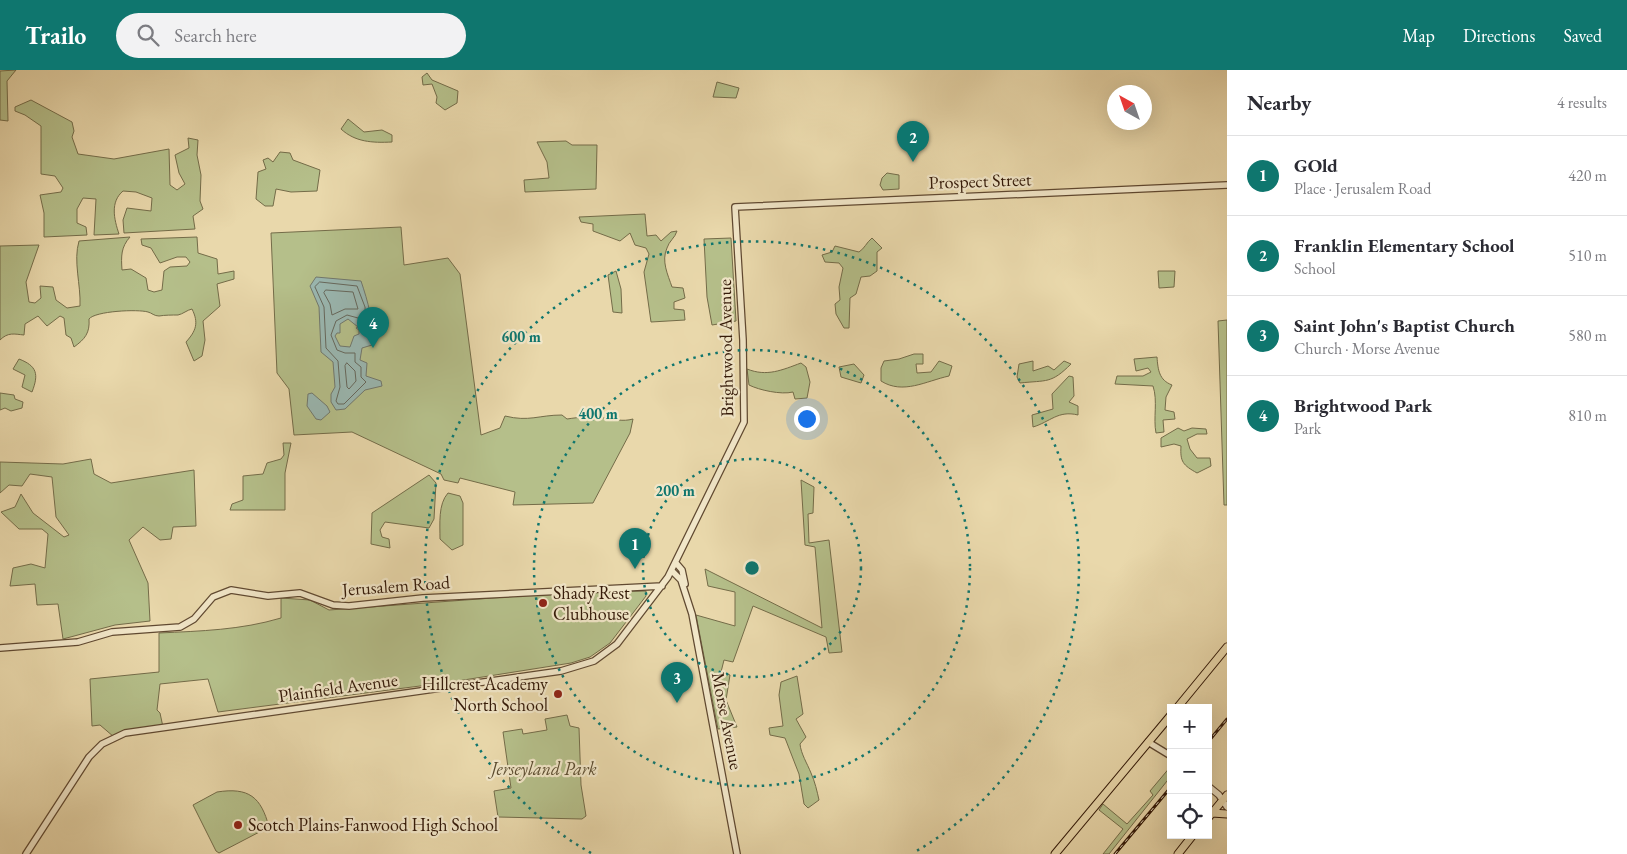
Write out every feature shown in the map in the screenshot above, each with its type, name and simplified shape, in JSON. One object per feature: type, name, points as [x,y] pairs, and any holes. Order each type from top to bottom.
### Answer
[{"type":"main road","points":[[1180,704],[1227,647]]},
{"type":"main road","points":[[1055,854],[1167,720]]},
{"type":"main road","points":[[1212,813],[1225,798]]},
{"type":"main road","points":[[1212,815],[1227,814]]},
{"type":"main road","points":[[1178,854],[1190,839]]},
{"type":"street","name":"Prospect Street","points":[[735,207],[1227,185]]},
{"type":"street","name":"Brightwood Avenue","points":[[676,563],[744,422],[743,340],[735,207]]},
{"type":"street","name":"Plainfield Avenue","points":[[26,854],[89,757],[108,740],[135,731],[476,685],[576,668],[601,657],[617,644],[662,586],[676,563]]},
{"type":"street","name":"Morse Avenue","points":[[676,563],[682,570],[692,614],[737,854]]},
{"type":"street","name":"Morse Avenue","points":[[672,571],[679,576],[686,593]]},
{"type":"street","name":"Jerusalem Road","points":[[0,648],[78,642],[112,632],[180,627],[194,619],[213,597],[231,590],[268,596],[300,592],[333,605],[349,606],[423,598],[662,586]]},
{"type":"street","points":[[1148,742],[1167,754]]},
{"type":"street","points":[[1212,789],[1225,798],[1227,807]]},
{"type":"green space","points":[[16,70],[7,81],[8,121],[0,120],[0,71]]},
{"type":"green space","points":[[427,73],[432,80],[458,91],[457,103],[445,110],[436,103],[437,97],[432,84],[423,85],[422,77]]},
{"type":"green space","points":[[717,82],[739,88],[736,98],[713,97]]},
{"type":"green space","points":[[31,100],[72,122],[74,131],[72,137],[78,154],[114,159],[169,149],[170,185],[177,190],[185,184],[179,173],[175,155],[189,148],[188,138],[198,140],[197,155],[201,175],[200,201],[203,209],[193,216],[195,229],[124,233],[123,220],[127,208],[151,211],[152,198],[136,192],[123,191],[116,200],[114,211],[119,234],[94,235],[96,199],[83,198],[77,209],[77,223],[86,227],[87,235],[44,237],[44,213],[40,195],[61,192],[63,188],[55,176],[41,174],[41,126],[25,115],[15,111],[15,107]]},
{"type":"green space","points":[[348,119],[364,132],[382,130],[392,135],[392,142],[371,142],[352,137],[341,129]]},
{"type":"green space","points":[[566,141],[572,145],[597,145],[596,189],[525,192],[524,180],[549,178],[547,162],[537,142]]},
{"type":"green space","points":[[280,152],[290,153],[293,160],[320,170],[317,191],[291,192],[276,189],[273,206],[265,206],[256,199],[258,172],[266,169],[263,160],[268,158],[273,162]]},
{"type":"green space","points":[[887,173],[899,175],[899,189],[883,190],[880,185],[882,178]]},
{"type":"green space","points":[[645,214],[647,236],[656,235],[661,241],[671,232],[677,231],[665,253],[665,263],[672,287],[683,288],[685,298],[674,302],[674,309],[684,310],[685,320],[651,322],[644,272],[649,254],[646,248],[635,245],[630,233],[620,241],[593,231],[593,224],[581,222],[579,217]]},
{"type":"green space","points":[[401,227],[404,265],[448,258],[460,274],[481,435],[500,428],[505,416],[528,418],[562,415],[567,419],[599,417],[622,420],[633,419],[630,433],[593,503],[513,505],[515,492],[460,478],[458,483],[444,480],[441,474],[352,432],[294,435],[289,389],[277,373],[271,233]]},
{"type":"green space","points":[[130,237],[122,252],[122,270],[131,269],[146,278],[148,290],[154,292],[162,290],[164,271],[170,267],[187,266],[190,262],[186,257],[177,257],[160,263],[151,248],[142,245],[141,239],[197,237],[198,253],[217,259],[218,274],[234,271],[234,279],[217,284],[220,306],[203,321],[205,340],[202,356],[194,361],[186,342],[192,334],[196,323],[192,309],[178,315],[157,316],[148,312],[135,311],[99,314],[89,319],[89,328],[86,335],[74,347],[71,338],[66,335],[64,318],[60,316],[47,326],[38,316],[25,324],[24,335],[8,335],[0,340],[0,246],[39,245],[26,282],[29,302],[35,303],[41,298],[40,286],[53,287],[56,300],[67,308],[80,306],[77,265],[79,241]]},
{"type":"green space","points":[[731,238],[736,321],[712,325],[707,297],[704,239]]},
{"type":"green space","points":[[872,238],[882,248],[877,252],[877,271],[870,276],[861,277],[856,294],[850,298],[849,328],[844,328],[836,314],[835,304],[840,300],[839,287],[843,268],[839,263],[825,262],[822,255],[832,252],[835,246],[859,252]]},
{"type":"green space","points":[[616,271],[621,289],[622,313],[613,312],[608,275]]},
{"type":"green space","points":[[1158,271],[1175,271],[1174,287],[1159,288]]},
{"type":"green space","points":[[1227,320],[1227,505],[1224,505],[1218,321]]},
{"type":"green space","points":[[914,354],[923,354],[923,364],[916,364],[917,373],[931,372],[939,361],[952,366],[949,376],[906,387],[889,385],[881,381],[881,368],[884,361]]},
{"type":"green space","points":[[1157,357],[1162,377],[1172,385],[1166,397],[1165,410],[1174,412],[1175,419],[1163,420],[1164,432],[1156,433],[1153,386],[1115,384],[1117,376],[1143,376],[1151,372],[1148,368],[1136,371],[1134,359]]},
{"type":"green space","points":[[19,359],[30,365],[35,371],[36,375],[32,392],[22,387],[25,375],[13,369]]},
{"type":"green space","points":[[1033,361],[1033,371],[1048,366],[1054,370],[1064,361],[1071,364],[1058,375],[1048,380],[1020,383],[1017,377],[1019,364]]},
{"type":"green space","points":[[801,363],[806,367],[810,382],[807,398],[795,399],[793,392],[770,392],[749,385],[747,369],[768,372]]},
{"type":"green space","points":[[854,364],[864,375],[861,383],[841,377],[839,367]]},
{"type":"green space","points":[[1069,376],[1073,377],[1074,396],[1069,402],[1078,406],[1078,415],[1059,415],[1033,427],[1032,415],[1053,409],[1052,394]]},
{"type":"green space","points":[[0,393],[14,395],[15,399],[23,402],[22,408],[11,411],[5,408],[0,410]]},
{"type":"green space","points":[[1178,428],[1184,431],[1192,428],[1206,429],[1207,434],[1197,434],[1187,439],[1190,449],[1197,458],[1210,458],[1211,466],[1197,473],[1183,463],[1181,446],[1174,444],[1161,447],[1161,438]]},
{"type":"green space","points":[[283,443],[291,443],[285,473],[285,510],[230,510],[232,504],[243,500],[243,476],[263,474],[267,463],[281,459],[284,455]]},
{"type":"green space","points":[[91,459],[94,474],[111,483],[194,470],[196,526],[173,527],[171,539],[160,540],[143,527],[129,540],[148,583],[150,621],[115,625],[63,639],[58,604],[37,605],[35,584],[10,586],[13,568],[31,564],[45,568],[48,534],[42,529],[19,529],[1,512],[15,507],[21,494],[33,513],[64,537],[69,535],[56,517],[52,477],[30,474],[22,486],[9,485],[0,493],[0,462],[63,464]]},
{"type":"green space","points":[[429,475],[436,483],[434,519],[429,528],[385,522],[380,530],[382,537],[389,539],[390,548],[371,544],[372,513]]},
{"type":"green space","points":[[801,480],[814,487],[813,513],[808,514],[809,543],[829,540],[842,652],[829,653],[826,637],[753,606],[733,662],[724,660],[721,672],[730,675],[726,700],[737,727],[718,729],[696,615],[735,626],[735,592],[708,586],[705,569],[822,628],[815,547],[805,545]]},
{"type":"green space","points":[[448,493],[460,496],[463,503],[463,545],[452,550],[440,539],[441,508]]},
{"type":"green space","points":[[646,591],[646,596],[610,643],[590,657],[571,663],[451,682],[218,712],[208,679],[160,684],[157,710],[160,713],[163,727],[114,737],[100,725],[92,726],[90,679],[159,672],[159,633],[206,631],[281,618],[281,598],[310,600],[329,610],[561,593]]},
{"type":"green space","points":[[797,676],[803,714],[796,719],[806,737],[800,744],[814,780],[819,800],[808,808],[804,804],[799,774],[785,738],[770,735],[769,728],[783,726],[779,695],[781,682]]},
{"type":"green space","name":"Jerseyland Park","points":[[567,715],[570,726],[579,728],[581,785],[586,816],[582,819],[498,817],[494,791],[511,788],[503,732],[522,729],[523,734],[547,730],[545,719]]},
{"type":"green space","points":[[1167,771],[1167,781],[1109,854],[1103,854],[1123,829],[1099,810],[1103,804],[1127,824],[1153,795],[1150,791]]},
{"type":"green space","points":[[238,791],[252,796],[262,808],[269,827],[219,853],[216,851],[193,805],[217,792]]},
{"type":"water","points":[[316,277],[361,281],[366,297],[371,320],[372,345],[362,348],[360,360],[367,363],[366,376],[381,381],[382,386],[365,390],[345,409],[336,410],[331,402],[331,394],[335,387],[333,362],[321,352],[319,307],[310,286]],"holes":[[[348,319],[358,327],[356,328],[359,330],[359,334],[354,336],[350,347],[340,346],[335,336],[337,333],[340,333],[340,324]]]},
{"type":"water","points":[[312,393],[327,406],[330,412],[321,420],[316,419],[307,406],[308,394]]},
{"type":"railway","points":[[1212,737],[1227,719]]},
{"type":"railway","points":[[1115,854],[1167,792]]},
{"type":"place","name":"Franklin Elementary School","points":[[913,162]]},
{"type":"place","name":"Brightwood Park","points":[[373,348]]},
{"type":"place","name":"GOld","points":[[635,569]]},
{"type":"place","name":"Shady Rest Clubhouse","points":[[543,603]]},
{"type":"place","name":"Hillcrest Academy North School","points":[[558,694]]},
{"type":"place","name":"Saint John's Baptist Church","points":[[677,703]]},
{"type":"place","name":"Scotch Plains-Fanwood High School","points":[[238,825]]}]
